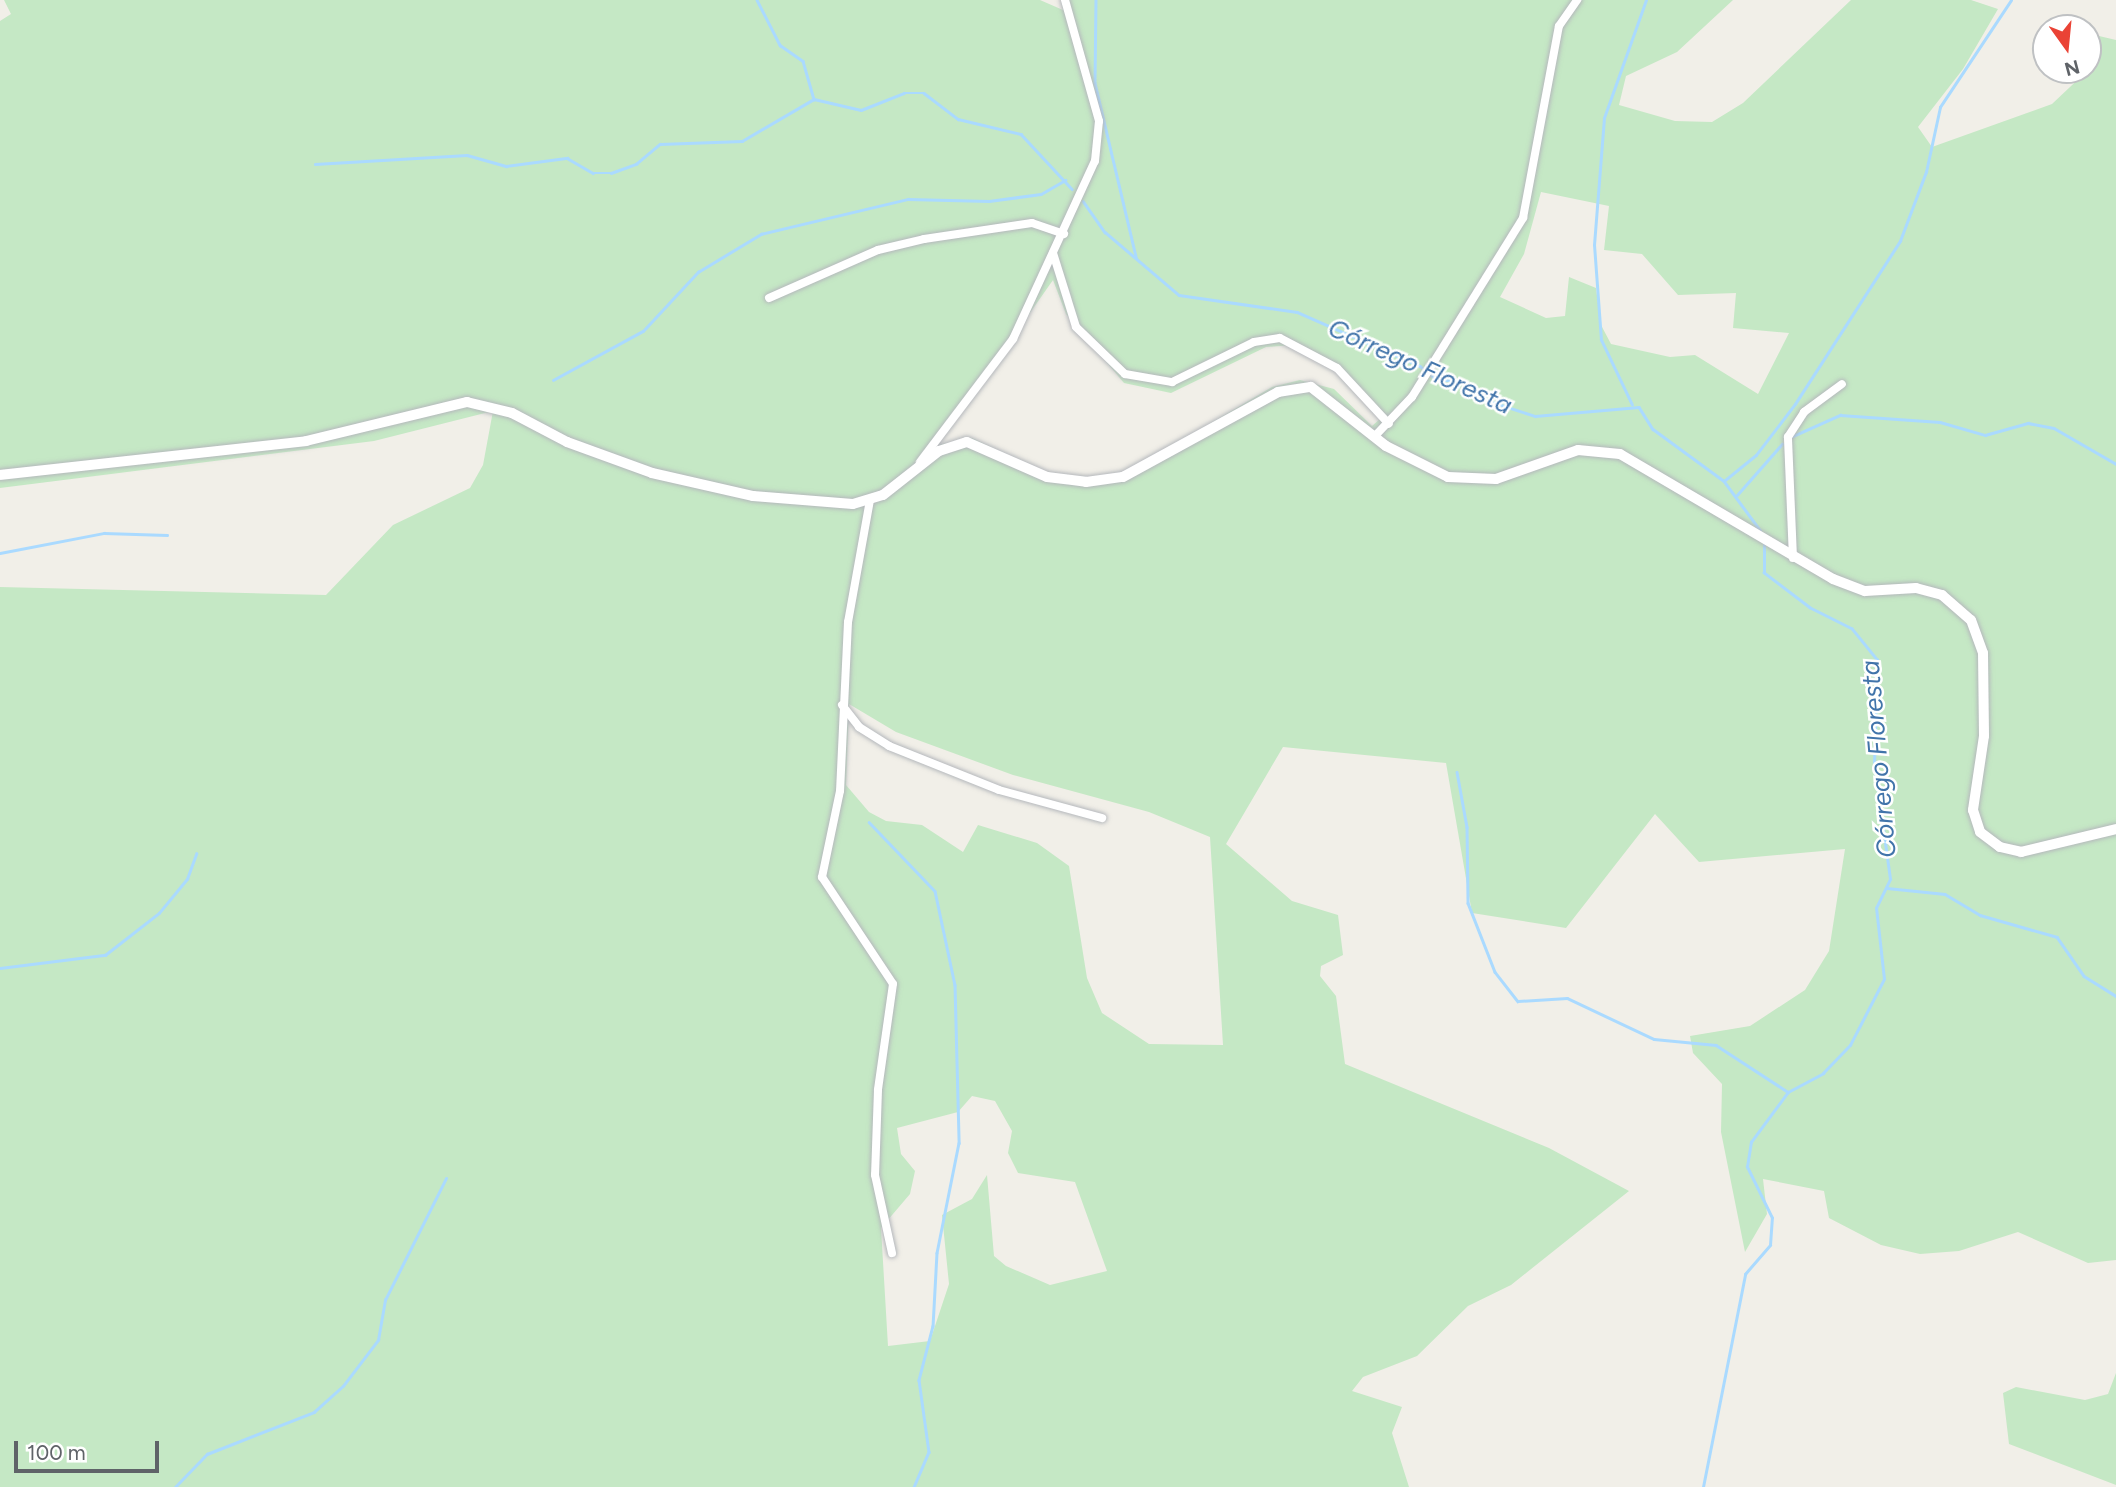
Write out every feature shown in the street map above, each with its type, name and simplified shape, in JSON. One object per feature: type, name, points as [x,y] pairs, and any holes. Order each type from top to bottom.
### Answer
[{"type":"main road","points":[[1,475],[306,441],[467,402],[512,413],[653,473],[753,496],[870,500],[939,451],[967,442],[1047,477],[1105,481],[1145,469],[1230,417],[1296,387],[1320,389],[1374,437],[1463,481],[1496,479],[1578,450],[1620,454],[1764,544],[1864,591],[1931,591],[1971,620],[1986,681],[1973,810],[1987,840],[2027,851],[2116,829]]},
{"type":"street","points":[[915,470],[1013,339],[1064,234],[1101,131],[1065,0]]},
{"type":"street","points":[[1374,437],[1388,424],[1428,372],[1523,218],[1559,26],[1577,0]]},
{"type":"street","points":[[769,298],[878,250],[924,239],[1032,223],[1064,234]]},
{"type":"street","points":[[1053,253],[1076,327],[1125,374],[1172,382],[1254,342],[1280,338],[1337,368],[1388,424]]},
{"type":"street","points":[[1793,558],[1788,437],[1804,412],[1842,384]]},
{"type":"street","points":[[870,500],[848,622],[840,791],[822,877],[894,984],[878,1090],[875,1175],[892,1253]]},
{"type":"street","points":[[842,705],[859,727],[889,746],[999,790],[1102,818]]},
{"type":"green space","points":[[4,0],[1040,0],[1063,10],[1062,0],[1733,0],[1677,52],[1626,76],[1619,105],[1675,121],[1712,122],[1743,103],[1851,0],[1971,0],[1998,9],[1963,69],[1918,127],[1932,147],[2052,104],[2073,84],[2102,84],[2102,37],[2116,40],[2116,1260],[2088,1263],[2018,1232],[1959,1251],[1920,1254],[1881,1245],[1829,1218],[1824,1191],[1763,1179],[1767,1214],[1745,1252],[1721,1132],[1722,1084],[1693,1053],[1690,1036],[1750,1026],[1805,990],[1829,951],[1845,849],[1699,862],[1655,814],[1566,928],[1472,913],[1446,763],[1283,747],[1226,844],[1292,901],[1338,915],[1343,955],[1321,966],[1320,976],[1336,996],[1345,1064],[1549,1148],[1629,1191],[1511,1285],[1468,1306],[1417,1356],[1363,1377],[1352,1391],[1402,1407],[1392,1433],[1409,1487],[0,1487],[0,587],[326,595],[393,525],[470,488],[483,465],[493,411],[374,441],[0,488],[0,21],[11,14]],"holes":[[[1541,192],[1609,206],[1604,250],[1642,254],[1678,295],[1736,293],[1733,328],[1789,333],[1758,394],[1695,355],[1670,357],[1611,344],[1601,325],[1596,288],[1569,277],[1565,316],[1546,318],[1500,297],[1524,254]],[[1053,280],[1066,314],[1124,383],[1171,393],[1266,347],[1294,345],[1325,359],[1381,418],[1372,426],[1334,389],[1300,380],[1272,387],[1121,476],[1057,478],[972,438],[937,445]],[[849,704],[896,732],[1013,775],[1149,812],[1210,837],[1223,1045],[1149,1044],[1102,1013],[1087,978],[1069,866],[1037,843],[978,825],[963,852],[922,825],[886,821],[869,812],[846,785]],[[972,1096],[995,1101],[1012,1131],[1008,1153],[1018,1173],[1075,1182],[1107,1271],[1050,1285],[1006,1266],[994,1256],[987,1175],[972,1199],[942,1215],[949,1284],[930,1341],[888,1346],[881,1228],[910,1194],[915,1171],[901,1154],[897,1128],[958,1112]]]},
{"type":"green space","points":[[2116,1373],[2116,1485],[2009,1444],[2003,1393],[2016,1387],[2085,1400],[2108,1394]]},
{"type":"waterway","points":[[757,0],[780,45],[803,61],[814,99]]},
{"type":"waterway","name":"Córrego Floresta","points":[[1096,0],[1095,83],[1136,257]]},
{"type":"waterway","points":[[1632,405],[1601,340],[1594,245],[1604,118],[1646,0]]},
{"type":"waterway","points":[[1724,481],[1756,455],[1795,404],[1900,241],[1926,172],[1940,107],[2011,0]]},
{"type":"waterway","points":[[814,99],[861,110],[904,93],[924,93],[958,119],[1021,134],[1072,189]]},
{"type":"waterway","points":[[315,164],[467,155],[506,166],[567,158],[593,173],[611,173],[636,164],[660,144],[742,141],[814,99]]},
{"type":"waterway","points":[[553,380],[643,331],[698,272],[761,234],[908,199],[989,201],[1041,194],[1065,180]]},
{"type":"waterway","name":"Córrego Floresta","points":[[1083,201],[1105,232],[1179,295],[1297,312],[1420,366],[1436,379],[1465,382],[1480,398],[1535,416],[1639,407],[1653,429],[1724,481],[1760,530]]},
{"type":"waterway","points":[[1791,437],[1840,415],[1940,422],[1985,435],[2028,423],[2054,428],[2116,464]]},
{"type":"waterway","points":[[1737,495],[1782,444]]},
{"type":"waterway","points":[[0,553],[104,533],[167,535]]},
{"type":"waterway","name":"Córrego Floresta","points":[[1703,1487],[1745,1274],[1770,1245],[1772,1218],[1747,1167],[1751,1142],[1788,1092],[1823,1073],[1850,1045],[1884,979],[1876,908],[1890,879],[1874,764],[1877,660],[1852,629],[1810,608],[1764,573],[1764,543]]},
{"type":"waterway","points":[[1457,772],[1467,827],[1468,903],[1495,972],[1518,1001],[1567,998],[1654,1039],[1716,1045],[1788,1092]]},
{"type":"waterway","points":[[869,822],[935,891],[955,985],[959,1143],[937,1253],[933,1326],[919,1380],[929,1452],[914,1487]]},
{"type":"waterway","points":[[0,968],[105,955],[159,913],[187,879],[196,854]]},
{"type":"waterway","points":[[1887,888],[1945,894],[1980,915],[2057,937],[2084,976],[2116,996]]},
{"type":"waterway","points":[[175,1487],[207,1454],[314,1412],[343,1386],[378,1340],[385,1300],[446,1178]]}]
